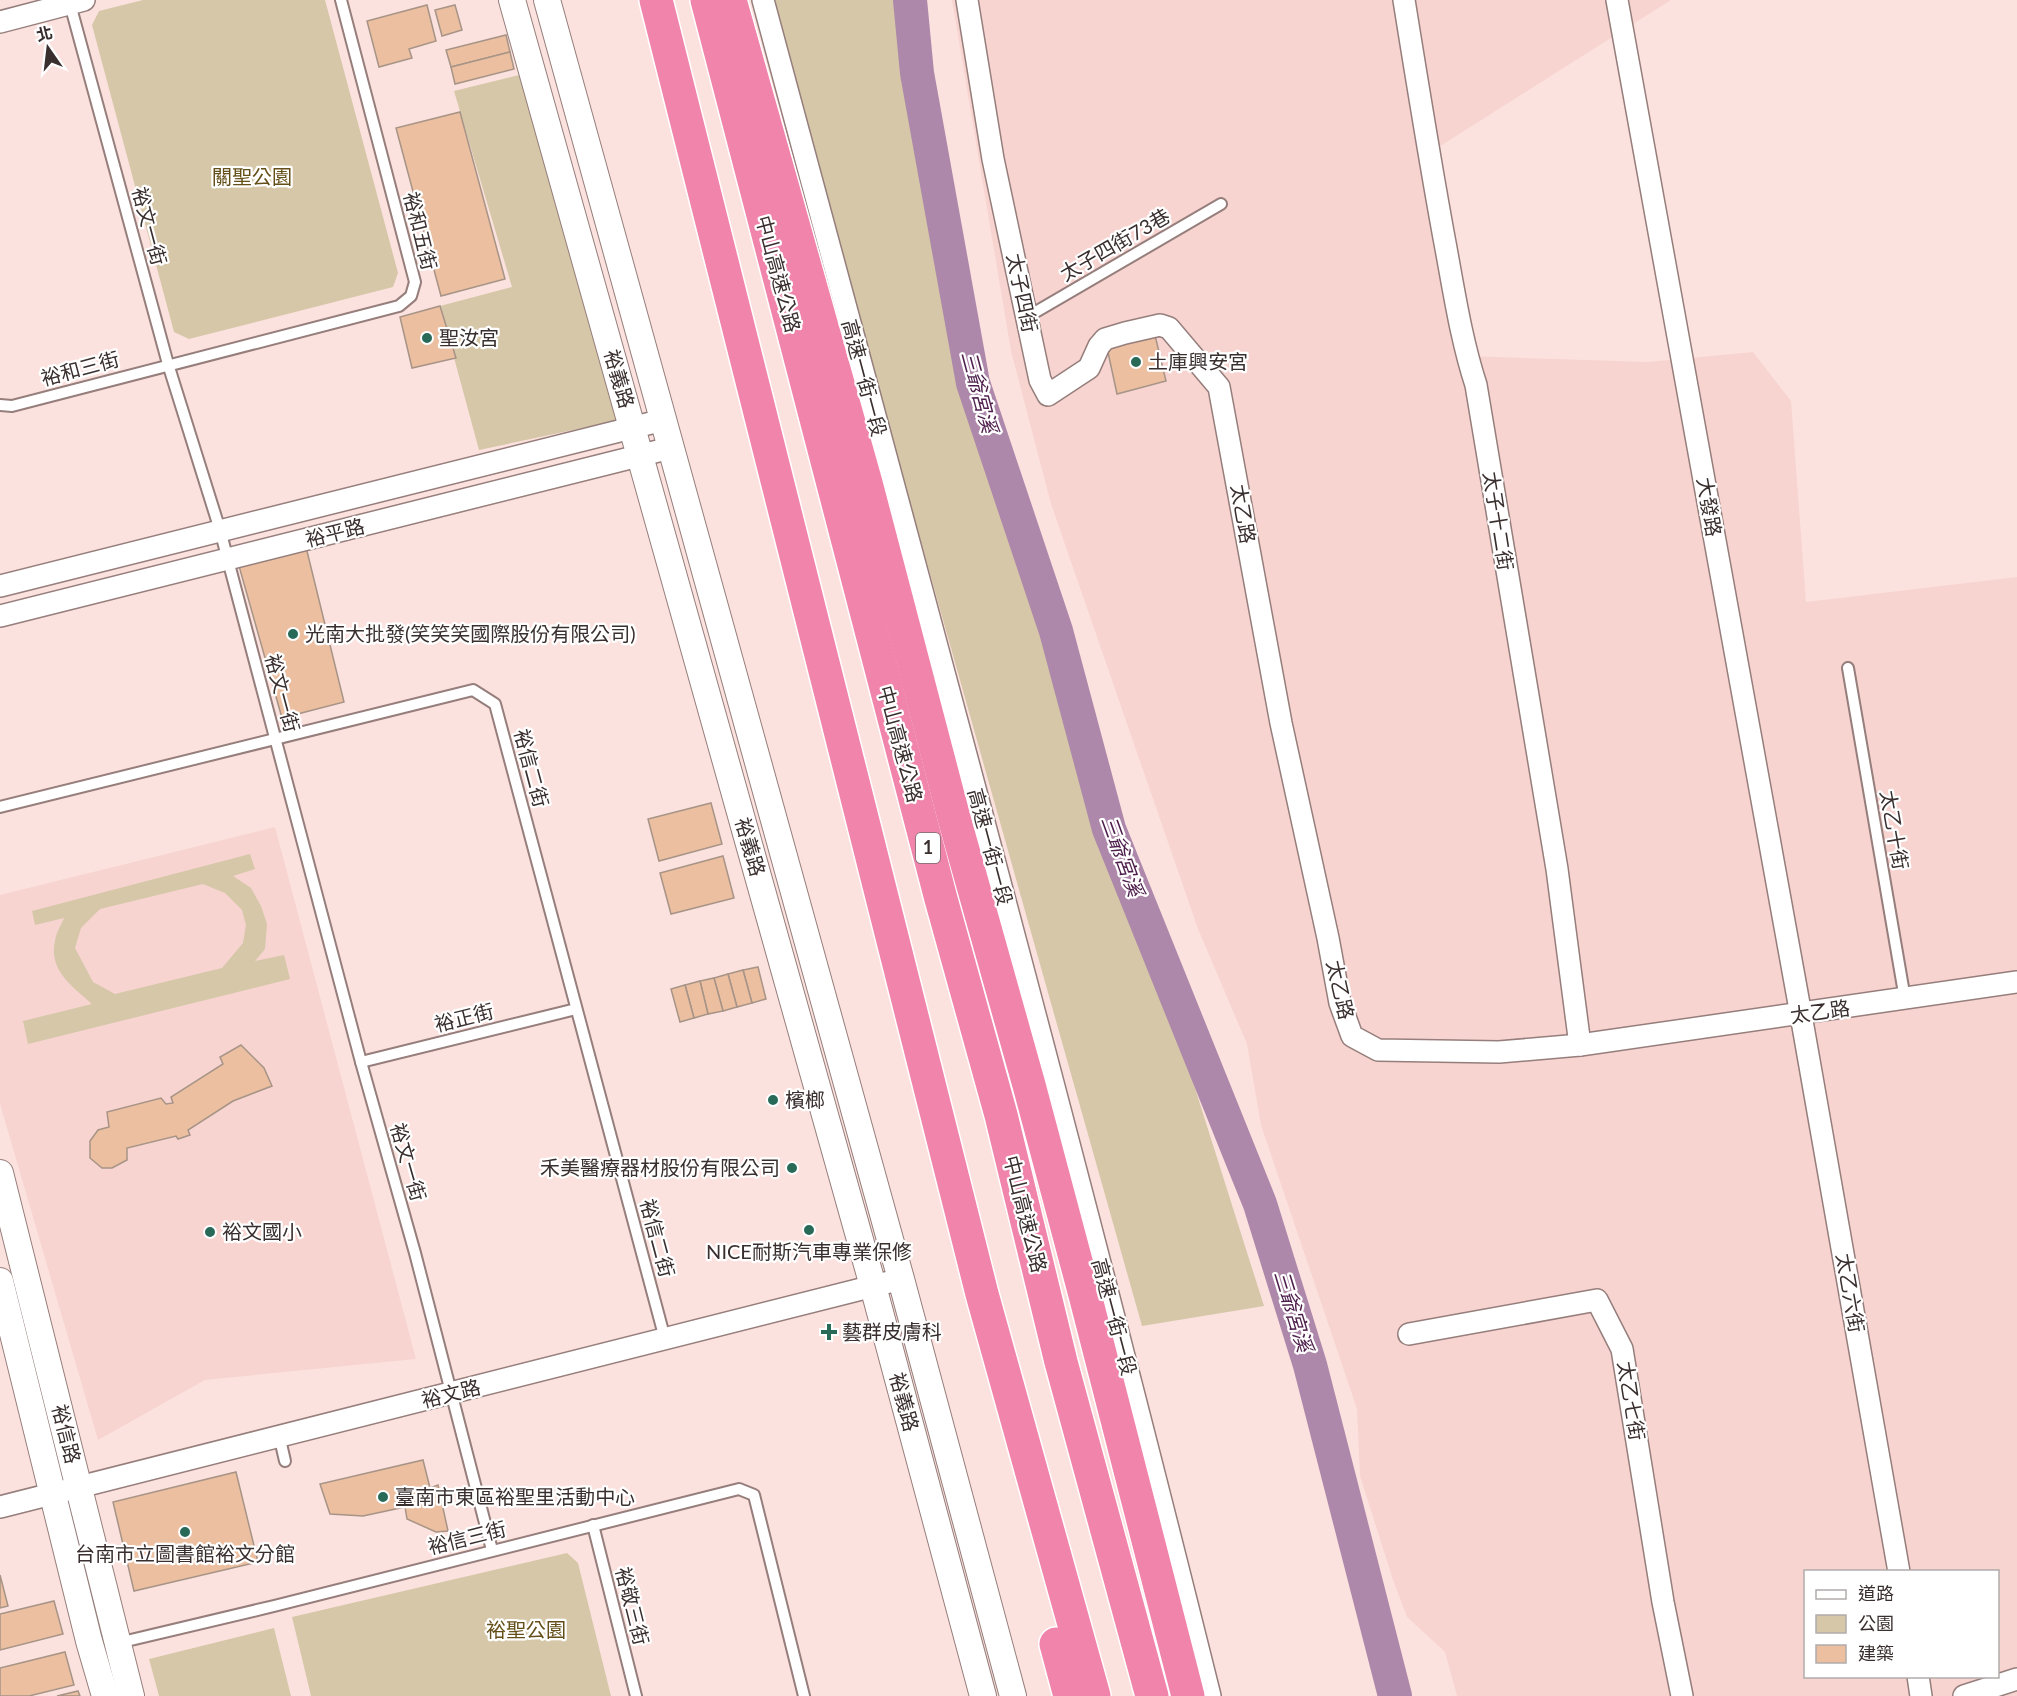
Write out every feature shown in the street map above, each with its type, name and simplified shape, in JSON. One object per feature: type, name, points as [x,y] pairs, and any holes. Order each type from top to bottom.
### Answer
[{"type":"highway","points":[[656,0],[982,1294],[1094,1696]]},
{"type":"highway","name":"中山高速公路","points":[[707,0],[941,898],[1001,1115],[1061,1362],[1152,1696]]},
{"type":"highway","points":[[730,0],[860,460],[954,818],[1035,1107],[1188,1696]]},
{"type":"highway","points":[[982,1294],[996,1420],[1070,1696]]},
{"type":"street","name":"裕義路","points":[[512,0],[873,1286],[983,1696]]},
{"type":"street","name":"裕義路","points":[[547,0],[901,1279],[1013,1696]]},
{"type":"street","name":"高速一街一段","points":[[763,0],[1005,903],[1148,1446],[1210,1696]]},
{"type":"street","name":"太子四街","points":[[967,0],[993,159],[1040,380],[1048,395],[1089,368],[1099,346],[1105,339],[1160,325],[1169,328],[1197,361]]},
{"type":"street","name":"太子十二街","points":[[1404,0],[1453,286],[1467,356],[1476,386],[1557,869],[1580,1045]]},
{"type":"street","name":"大發路","points":[[1617,0],[1801,1015]]},
{"type":"street","points":[[0,22],[77,2]]},
{"type":"street","name":"太乙路","points":[[1197,361],[1220,387],[1281,723],[1340,1003],[1352,1036],[1378,1050],[1499,1052],[1580,1045],[1801,1015],[2017,982]]},
{"type":"street","name":"裕平路","points":[[0,586],[663,420]]},
{"type":"street","name":"裕平路","points":[[0,616],[227,561],[670,448]]},
{"type":"street","name":"太乙六街","points":[[1801,1015],[1899,1570]]},
{"type":"street","name":"裕信路","points":[[0,1173],[79,1487],[105,1646],[105,1696]]},
{"type":"street","name":"裕文路","points":[[0,1507],[901,1279]]},
{"type":"street","name":"裕信路","points":[[0,1281],[52,1494],[105,1646],[131,1696]]},
{"type":"street","name":"太乙七街","points":[[1409,1334],[1598,1300],[1622,1348],[1663,1602],[1682,1696]]},
{"type":"street","points":[[1918,1678],[1921,1696]]},
{"type":"street","points":[[1964,1696],[2017,1679]]},
{"type":"lane","name":"裕和五街","points":[[168,364],[399,306],[411,296],[415,282],[341,0]]},
{"type":"lane","name":"裕文一街","points":[[77,2],[168,364],[220,530],[361,1062],[415,1253],[492,1550]]},
{"type":"lane","name":"太子四街73巷","points":[[1027,317],[1221,204]]},
{"type":"lane","name":"裕和三街","points":[[0,405],[12,405],[168,364]]},
{"type":"lane","name":"太乙十街","points":[[1848,668],[1905,999]]},
{"type":"lane","name":"裕信二街","points":[[0,807],[473,690],[495,704],[665,1338]]},
{"type":"lane","name":"裕正街","points":[[361,1062],[576,1009]]},
{"type":"lane","points":[[279,1435],[285,1461]]},
{"type":"lane","name":"裕信三街","points":[[105,1646],[739,1489],[754,1495],[804,1696]]},
{"type":"lane","name":"裕敬三街","points":[[593,1525],[636,1696]]},
{"type":"shaded area","points":[[952,0],[1671,0],[1423,157],[1467,356],[1648,362],[1753,352],[1791,401],[1806,602],[2017,577],[2017,1696],[1457,1696],[1445,1652],[1407,1617],[1393,1580],[1360,1476],[1357,1409],[1261,1125],[1247,1044],[1198,929],[1051,504],[1011,351]]},
{"type":"shaded area","name":"裕文國小","points":[[275,827],[416,1359],[205,1380],[98,1440],[0,1104],[0,895]]},
{"type":"green space","name":"關聖公園","points":[[143,0],[325,0],[398,273],[393,287],[189,339],[174,332],[92,25],[99,11]]},
{"type":"green space","points":[[775,0],[904,0],[967,383],[1264,1306],[1142,1326],[801,116]]},
{"type":"green space","points":[[523,74],[625,419],[479,450],[440,306],[512,287],[454,91]]},
{"type":"green space","points":[[250,854],[255,869],[233,876],[251,888],[261,906],[267,924],[265,949],[255,961],[284,955],[290,979],[28,1044],[23,1021],[92,1004],[64,977],[55,961],[57,932],[64,918],[35,925],[32,911]],"holes":[[[203,884],[225,893],[242,910],[246,925],[243,943],[222,968],[115,994],[93,982],[75,948],[81,928],[100,909]]]},
{"type":"green space","name":"裕聖公園","points":[[567,1553],[578,1563],[611,1696],[311,1696],[292,1617]]},
{"type":"green space","points":[[274,1628],[291,1696],[159,1696],[149,1659]]},
{"type":"building","points":[[427,5],[436,41],[409,49],[412,58],[379,67],[367,21]]},
{"type":"building","points":[[455,5],[462,30],[442,36],[435,10]]},
{"type":"building","points":[[506,35],[510,52],[451,67],[446,50]]},
{"type":"building","points":[[510,52],[514,69],[455,84],[451,67]]},
{"type":"building","points":[[460,112],[505,279],[441,296],[396,128]]},
{"type":"building","name":"聖汝宮","points":[[440,306],[456,358],[412,368],[400,317]]},
{"type":"building","name":"土庫興安宮","points":[[1154,331],[1166,381],[1117,394],[1106,343]]},
{"type":"building","name":"光南大批發(笑笑笑國際股份有限公司)","points":[[306,547],[344,702],[282,718],[239,566]]},
{"type":"building","points":[[711,803],[722,844],[659,861],[648,819]]},
{"type":"building","points":[[723,856],[734,898],[671,914],[660,873]]},
{"type":"building","points":[[758,967],[766,999],[752,1003],[743,970]]},
{"type":"building","points":[[743,970],[752,1003],[737,1007],[728,974]]},
{"type":"building","points":[[728,974],[737,1007],[723,1011],[714,978]]},
{"type":"building","points":[[714,978],[723,1011],[708,1014],[700,981]]},
{"type":"building","points":[[700,981],[708,1014],[694,1018],[685,985]]},
{"type":"building","points":[[685,985],[694,1018],[680,1022],[671,989]]},
{"type":"building","points":[[241,1045],[264,1068],[272,1086],[233,1101],[188,1130],[190,1135],[178,1139],[176,1136],[127,1148],[127,1160],[112,1168],[102,1168],[90,1158],[90,1141],[98,1130],[109,1127],[107,1112],[161,1098],[166,1104],[173,1103],[171,1097],[223,1064],[220,1057]]},
{"type":"building","name":"臺南市東區裕聖里活動中心","points":[[423,1460],[430,1488],[438,1485],[448,1531],[436,1532],[407,1519],[405,1507],[363,1516],[330,1514],[320,1484]]},
{"type":"building","name":"台南市立圖書館裕文分館","points":[[236,1472],[258,1562],[134,1591],[113,1502]]},
{"type":"building","points":[[0,1575],[8,1606],[0,1608]]},
{"type":"building","points":[[54,1601],[63,1634],[0,1650],[0,1614]]},
{"type":"building","points":[[65,1652],[74,1685],[29,1696],[0,1696],[0,1668]]},
{"type":"building","points":[[78,1691],[80,1696],[57,1696]]},
{"type":"waterway","name":"三爺宮溪","points":[[910,0],[917,73],[973,383],[1056,631],[1109,829],[1260,1204],[1310,1365],[1395,1696]]},
{"type":"place","name":"聖汝宮","points":[[427,338]]},
{"type":"place","name":"土庫興安宮","points":[[1136,362]]},
{"type":"place","name":"光南大批發(笑笑笑國際股份有限公司)","points":[[293,634]]},
{"type":"place","name":"檳榔","points":[[773,1100]]},
{"type":"place","name":"禾美醫療器材股份有限公司","points":[[792,1168]]},
{"type":"place","name":"NICE耐斯汽車專業保修","points":[[809,1230]]},
{"type":"place","name":"裕文國小","points":[[210,1232]]},
{"type":"place","name":"藝群皮膚科","points":[[829,1332]]},
{"type":"place","name":"臺南市東區裕聖里活動中心","points":[[383,1497]]},
{"type":"place","name":"台南市立圖書館裕文分館","points":[[185,1532]]}]
